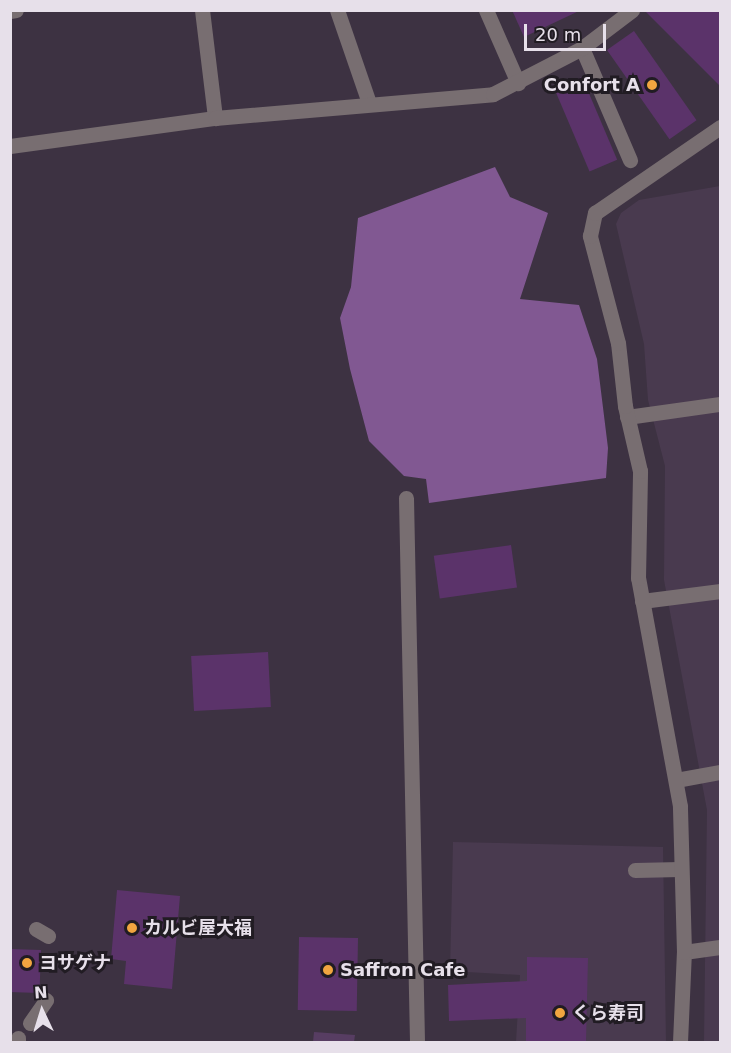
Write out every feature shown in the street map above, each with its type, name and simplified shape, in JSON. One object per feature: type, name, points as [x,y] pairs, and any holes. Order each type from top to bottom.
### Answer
[{"type":"street","points":[[10,11],[16,10]]},
{"type":"street","points":[[202,10],[215,118]]},
{"type":"street","points":[[337,10],[369,103]]},
{"type":"street","points":[[486,10],[518,83]]},
{"type":"street","points":[[10,146],[215,118],[493,94],[582,48],[632,10]]},
{"type":"street","points":[[582,48],[630,160]]},
{"type":"street","points":[[680,1042],[684,952],[676,780],[638,578],[640,471],[627,417],[618,343],[590,236],[595,213],[720,127]]},
{"type":"street","points":[[627,417],[720,404]]},
{"type":"street","points":[[406,498],[417,1042]]},
{"type":"street","points":[[642,601],[720,591]]},
{"type":"street","points":[[676,780],[720,772]]},
{"type":"street","points":[[635,870],[680,869]]},
{"type":"street","points":[[684,952],[720,947]]},
{"type":"street","points":[[30,1023],[46,1000]]},
{"type":"shaded area","points":[[495,167],[510,197],[548,213],[520,299],[579,305],[597,359],[608,448],[606,478],[429,503],[426,479],[404,476],[369,441],[350,369],[340,318],[351,287],[358,218]]},
{"type":"shaded area","points":[[720,186],[720,1042],[704,1042],[707,810],[664,580],[665,466],[648,400],[644,344],[616,224],[621,213],[639,200]]},
{"type":"shaded area","points":[[453,842],[663,847],[666,1042],[516,1042],[520,975],[450,971]]},
{"type":"shaded area","points":[[314,1032],[355,1035],[354,1042],[313,1042]]},
{"type":"building","points":[[512,10],[581,10],[524,37]]},
{"type":"building","points":[[644,10],[720,10],[720,86]]},
{"type":"building","name":"Confort A","points":[[634,31],[697,120],[669,139],[607,50]]},
{"type":"building","points":[[582,77],[617,160],[590,172],[554,89]]},
{"type":"building","points":[[511,545],[517,588],[440,598],[434,556]]},
{"type":"building","points":[[268,652],[271,707],[194,711],[191,656]]},
{"type":"building","points":[[117,890],[180,896],[172,989],[124,984],[126,961],[111,959]]},
{"type":"building","points":[[299,937],[358,938],[357,1011],[298,1010]]},
{"type":"building","points":[[10,949],[41,950],[39,993],[10,992]]},
{"type":"building","points":[[527,957],[588,958],[586,1042],[526,1042],[526,1018],[449,1021],[448,985],[527,981]]},
{"type":"place","name":"Confort A","points":[[652,85]]},
{"type":"place","name":"カルビ屋大福","points":[[132,928]]},
{"type":"place","name":"ヨサゲナ","points":[[27,963]]},
{"type":"place","name":"Saffron Cafe","points":[[328,970]]},
{"type":"place","name":"くら寿司","points":[[560,1013]]}]
